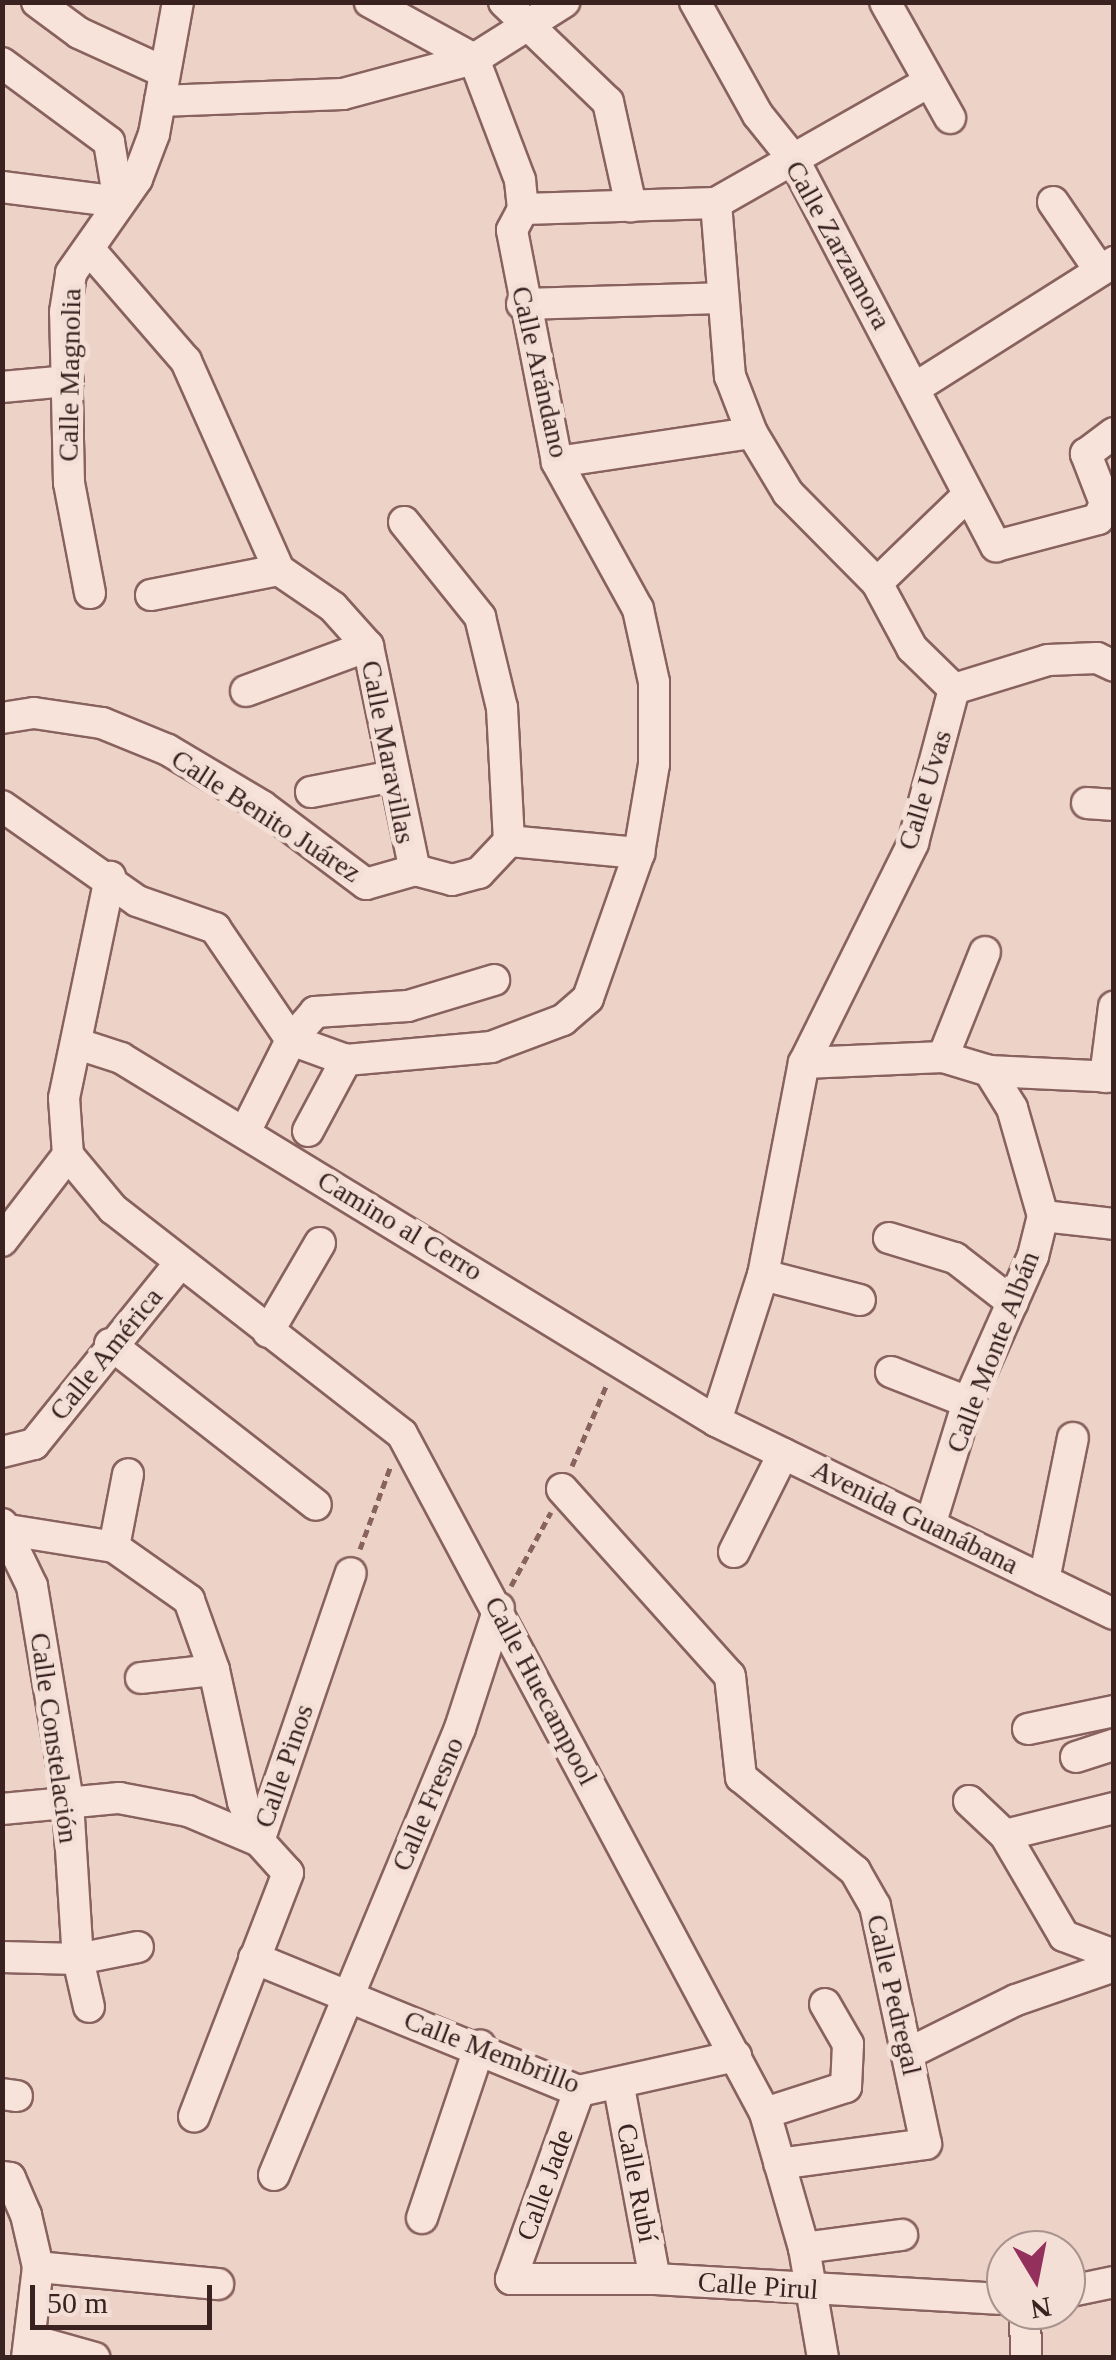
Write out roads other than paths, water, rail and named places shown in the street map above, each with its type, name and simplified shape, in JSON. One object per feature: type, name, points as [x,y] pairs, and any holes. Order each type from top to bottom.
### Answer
[{"type":"street","name":"Calle Magnolia","points":[[90,593],[69,483],[68,292],[72,272],[136,179],[178,2]]},
{"type":"street","points":[[370,2],[474,59]]},
{"type":"street","points":[[37,3],[161,86],[343,94],[474,59],[515,13],[564,2]]},
{"type":"street","name":"Calle Zarzamora","points":[[695,2],[758,115],[794,160],[996,546],[1098,519],[1106,503],[1086,454],[1114,433]]},
{"type":"street","points":[[885,2],[950,118]]},
{"type":"street","points":[[515,13],[608,102],[631,206]]},
{"type":"street","name":"Calle Arándano","points":[[474,59],[520,180],[523,208],[512,230],[522,304],[557,462],[638,609],[654,682],[654,764],[639,853]]},
{"type":"street","points":[[2,63],[109,142],[119,202],[2,187]]},
{"type":"street","points":[[523,208],[716,203],[929,82]]},
{"type":"street","points":[[916,388],[1107,266],[1053,202]]},
{"type":"street","points":[[716,203],[730,376],[752,433],[788,492],[877,583],[912,648],[954,689],[1048,660],[1096,658],[1114,666]]},
{"type":"street","points":[[89,249],[186,361],[279,570],[151,594]]},
{"type":"street","points":[[522,304],[722,298]]},
{"type":"street","points":[[2,388],[68,381]]},
{"type":"street","points":[[557,462],[752,433]]},
{"type":"street","points":[[877,583],[968,496]]},
{"type":"street","points":[[6,819],[110,878],[136,901],[215,928],[291,1040],[346,1060],[491,1047],[563,1020],[588,998],[639,853],[509,841],[502,708],[480,617],[404,522]]},
{"type":"street","name":"Calle Maravillas","points":[[279,570],[333,607],[368,646],[415,870],[452,880],[479,873],[509,841]]},
{"type":"street","points":[[246,692],[368,646]]},
{"type":"street","name":"Calle Uvas","points":[[716,1421],[763,1275],[804,1063],[913,843],[954,689]]},
{"type":"street","name":"Calle Benito Juárez","points":[[2,718],[34,713],[102,723],[168,750],[262,806],[366,884],[415,870]]},
{"type":"street","points":[[312,792],[393,776]]},
{"type":"street","points":[[2,1241],[68,1155],[64,1098],[110,878]]},
{"type":"street","points":[[943,1057],[985,952]]},
{"type":"street","points":[[245,1132],[291,1040],[316,1012],[408,1006],[494,980]]},
{"type":"street","points":[[804,1063],[943,1057],[989,1071],[1109,1077],[1114,1007]]},
{"type":"street","name":"Camino al Cerro","points":[[78,1044],[121,1058],[716,1421]]},
{"type":"street","points":[[308,1131],[346,1060]]},
{"type":"street","name":"Calle Monte Albán","points":[[932,1522],[968,1402],[1014,1303],[1044,1216],[1012,1108],[989,1071]]},
{"type":"street","name":"Calle Huecampool","points":[[68,1155],[113,1209],[402,1434],[499,1608],[673,1948],[765,2113],[804,2248],[823,2358]]},
{"type":"street","points":[[1044,1216],[1114,1224]]},
{"type":"street","points":[[889,1238],[955,1258],[1014,1303]]},
{"type":"street","points":[[268,1332],[320,1243]]},
{"type":"street","name":"Calle América","points":[[2,1452],[34,1444],[110,1344],[179,1264]]},
{"type":"street","points":[[763,1275],[860,1300]]},
{"type":"street","points":[[110,1344],[316,1504]]},
{"type":"street","points":[[891,1372],[968,1402]]},
{"type":"street","name":"Avenida Guanábana","points":[[716,1421],[932,1522],[1114,1614]]},
{"type":"street","points":[[1044,1580],[1073,1438]]},
{"type":"street","points":[[734,1552],[783,1454]]},
{"type":"street","points":[[114,1547],[128,1474]]},
{"type":"street","name":"Calle Pedregal","points":[[562,1489],[730,1676],[741,1777],[855,1871],[876,1906],[926,2144],[779,2164]]},
{"type":"street","points":[[4,1527],[114,1547],[189,1600],[214,1670],[243,1802],[258,1840]]},
{"type":"street","name":"Calle Constelación","points":[[4,1527],[32,1586],[68,1802],[78,1959],[90,2007]]},
{"type":"street","name":"Calle Pinos","points":[[194,2117],[288,1873],[258,1840],[351,1573]]},
{"type":"street","name":"Calle Fresno","points":[[274,2175],[460,1728],[499,1608]]},
{"type":"street","points":[[141,1678],[214,1670]]},
{"type":"street","points":[[1028,1729],[1114,1711]]},
{"type":"street","points":[[1076,1757],[1114,1745]]},
{"type":"street","points":[[2,1809],[119,1798],[188,1811],[258,1840]]},
{"type":"street","points":[[969,1800],[1004,1835],[1064,1936],[1114,1954]]},
{"type":"street","points":[[1004,1835],[1114,1808]]},
{"type":"street","points":[[2,1957],[78,1959],[138,1948]]},
{"type":"street","name":"Calle Membrillo","points":[[254,1958],[480,2046],[579,2091],[619,2087],[736,2056]]},
{"type":"street","points":[[907,2054],[1016,2000],[1114,1966]]},
{"type":"street","points":[[765,2113],[846,2087],[848,2044],[825,2004]]},
{"type":"street","points":[[422,2218],[480,2046]]},
{"type":"street","name":"Calle Rubí","points":[[619,2087],[655,2279]]},
{"type":"street","name":"Calle Jade","points":[[511,2279],[579,2091]]},
{"type":"street","points":[[6,2178],[38,2267],[29,2349],[95,2358]]},
{"type":"street","points":[[804,2248],[902,2235]]},
{"type":"street","points":[[38,2267],[218,2284]]},
{"type":"street","name":"Calle Pirul","points":[[511,2279],[655,2279],[986,2298]]},
{"type":"street","points":[[1086,2288],[1114,2282]]},
{"type":"street","points":[[1025,2330],[1026,2358]]}]
